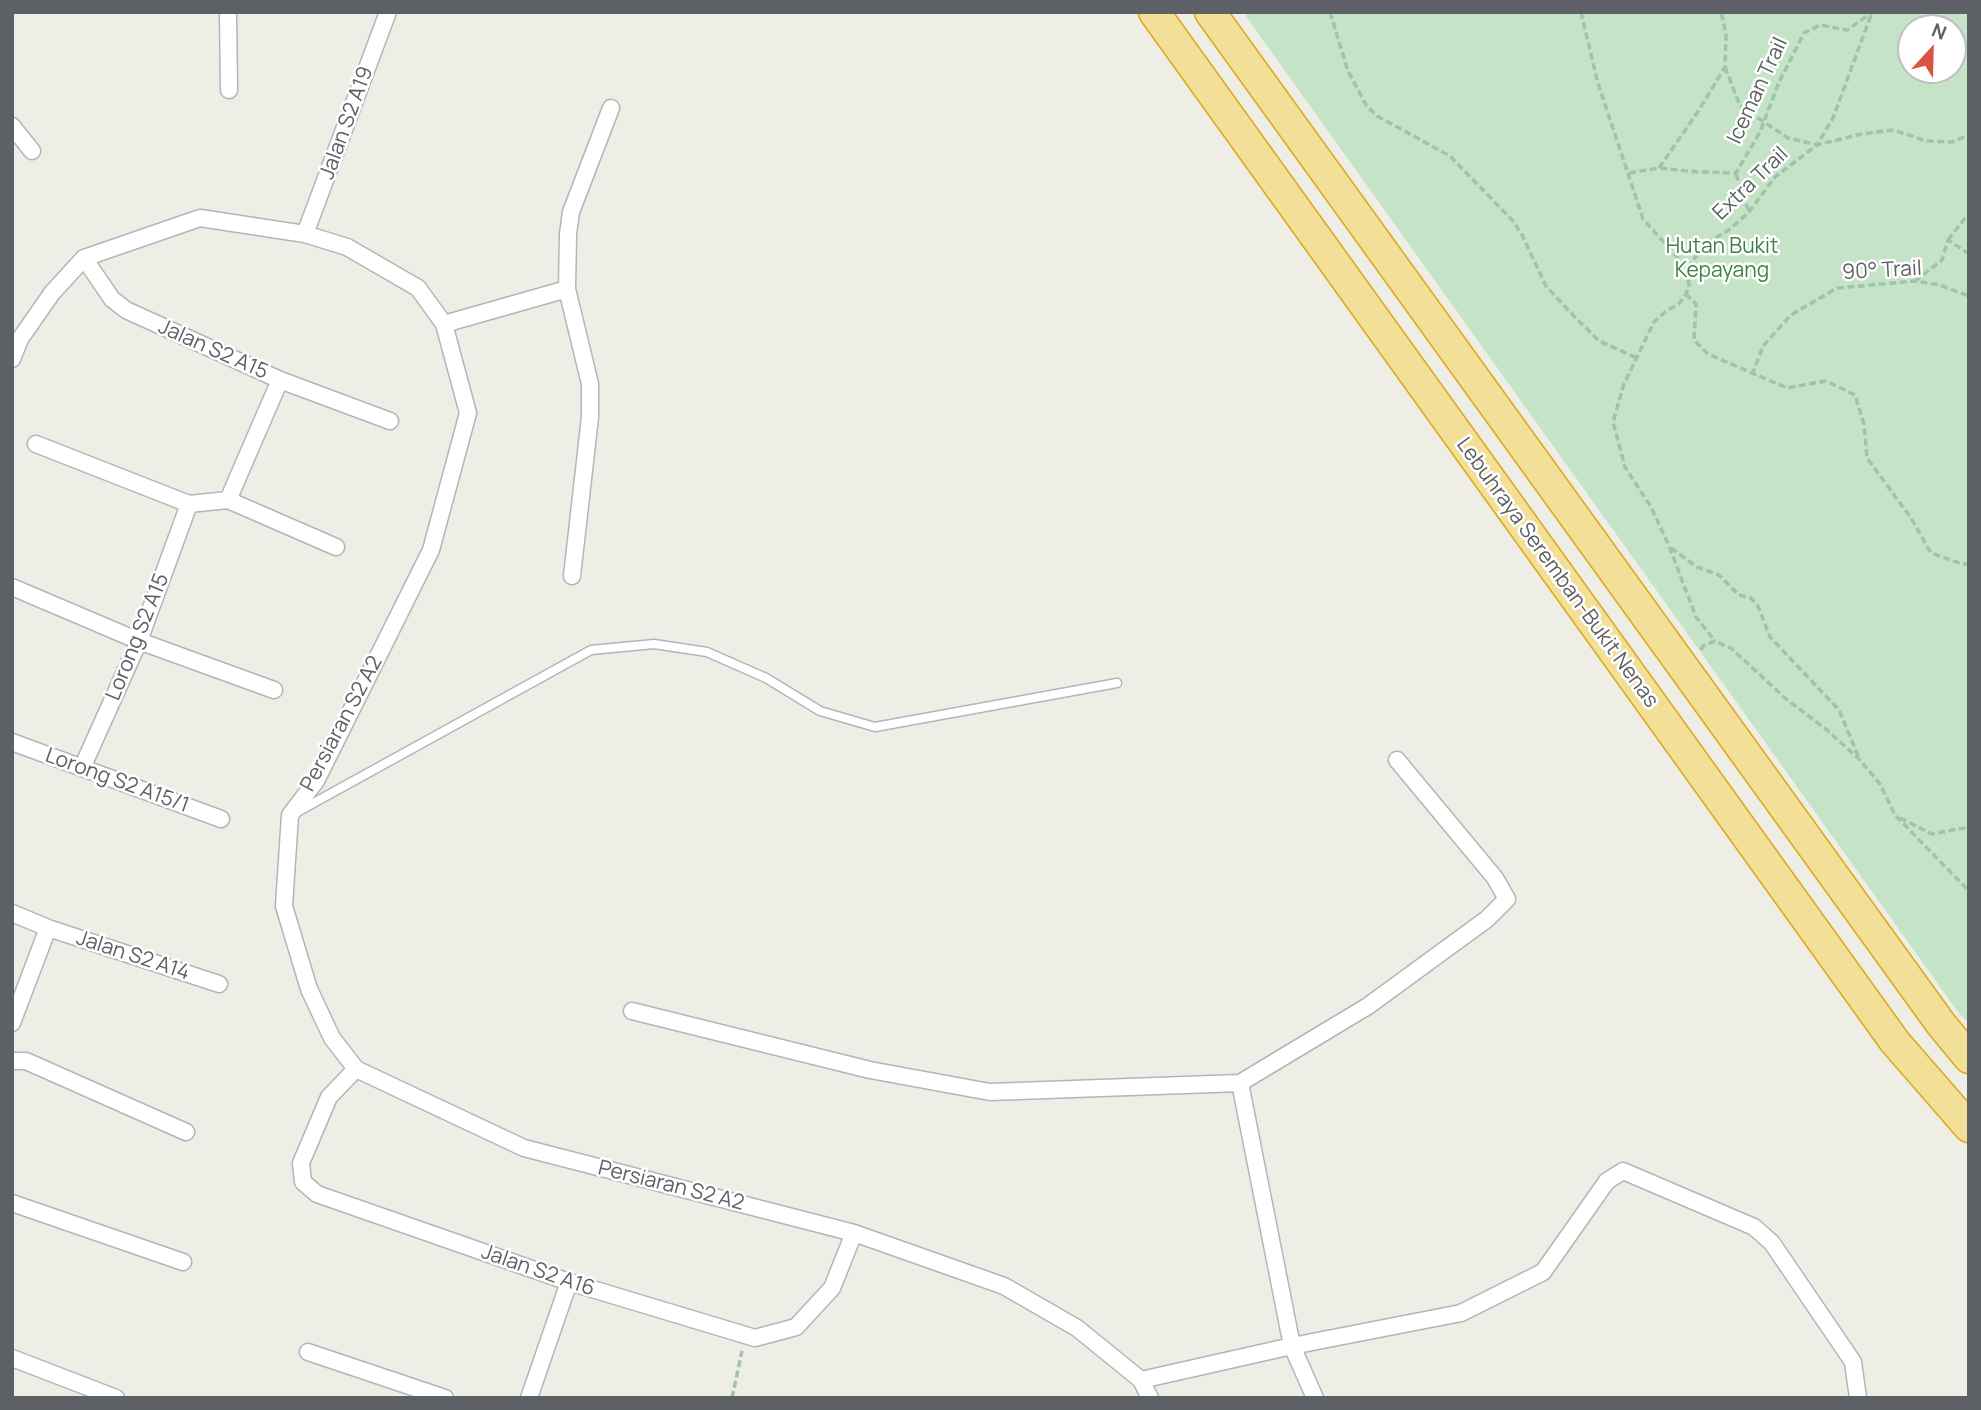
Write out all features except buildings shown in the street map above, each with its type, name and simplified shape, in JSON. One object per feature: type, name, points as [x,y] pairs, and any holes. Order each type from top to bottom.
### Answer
[{"type":"highway","name":"Lebuhraya Seremban-Bukit Nenas","points":[[1154,12],[1895,1042],[1969,1128]]},
{"type":"highway","points":[[1210,12],[1924,1002],[1969,1058]]},
{"type":"street","points":[[228,12],[229,90]]},
{"type":"street","name":"Jalan S2 A19","points":[[305,234],[388,12]]},
{"type":"street","points":[[572,576],[590,417],[590,384],[568,289],[568,234],[571,212],[611,108]]},
{"type":"street","points":[[12,126],[32,151]]},
{"type":"street","name":"Persiaran S2 A2","points":[[12,359],[20,339],[52,293],[84,258],[200,218],[305,234],[347,247],[418,288],[444,324],[468,412],[432,550],[316,781],[290,815],[284,905],[309,989],[332,1038],[356,1069],[524,1148],[854,1233],[1004,1286],[1077,1328],[1141,1380],[1150,1398]]},
{"type":"street","name":"Jalan S2 A15","points":[[84,258],[112,299],[126,310],[280,380],[228,500]]},
{"type":"street","points":[[444,324],[568,289]]},
{"type":"street","points":[[280,380],[390,421]]},
{"type":"street","points":[[37,444],[189,504],[228,500],[336,547]]},
{"type":"street","name":"Lorong S2 A15","points":[[82,768],[139,641],[189,504]]},
{"type":"street","points":[[12,587],[139,641],[274,690]]},
{"type":"street","name":"Lorong S2 A15/1","points":[[12,742],[221,819]]},
{"type":"street","points":[[632,1011],[870,1070],[990,1093],[1240,1083],[1368,1006],[1488,919],[1507,899],[1495,878],[1397,760]]},
{"type":"street","name":"Jalan S2 A14","points":[[12,913],[48,928],[219,984]]},
{"type":"street","name":"Jalan S2 A14","points":[[12,1023],[48,928]]},
{"type":"street","points":[[12,1061],[26,1061],[186,1132]]},
{"type":"street","name":"Jalan S2 A16","points":[[356,1069],[329,1097],[301,1163],[303,1182],[317,1194],[569,1282],[755,1338],[796,1327],[832,1288],[854,1233]]},
{"type":"street","points":[[1240,1083],[1292,1346],[1315,1398]]},
{"type":"street","points":[[1141,1380],[1292,1346],[1461,1313],[1544,1272],[1607,1181],[1623,1171],[1754,1227],[1772,1243],[1853,1362],[1858,1398]]},
{"type":"street","points":[[12,1203],[183,1262]]},
{"type":"street","points":[[529,1398],[569,1282]]},
{"type":"street","points":[[308,1352],[445,1398]]},
{"type":"street","points":[[12,1358],[116,1398]]},
{"type":"lane","points":[[290,815],[590,650],[654,644],[707,652],[766,678],[820,712],[875,727],[1117,683]]},
{"type":"path","points":[[1330,12],[1348,71],[1366,105],[1377,116],[1450,156],[1514,222],[1546,286],[1570,312],[1599,341],[1637,358]]},
{"type":"path","points":[[1581,12],[1597,80],[1643,219],[1687,268],[1689,284],[1679,304],[1666,310],[1654,322],[1624,384],[1613,422],[1625,467],[1651,507],[1696,617],[1715,641],[1732,649],[1785,698],[1859,759],[1880,784],[1895,815],[1969,891]]},
{"type":"path","points":[[1721,12],[1726,34],[1725,67],[1740,106],[1788,138],[1817,145],[1833,118],[1872,14]]},
{"type":"path","name":"Iceman Trail","points":[[1629,173],[1659,168],[1735,173],[1763,122],[1804,33],[1820,25],[1847,30],[1872,14]]},
{"type":"path","points":[[1659,168],[1725,67]]},
{"type":"path","name":"Extra Trail","points":[[1687,268],[1706,244],[1730,229],[1749,212],[1775,177],[1817,145],[1861,134],[1894,130],[1926,141],[1952,142],[1969,135]]},
{"type":"path","points":[[1735,173],[1749,212]]},
{"type":"path","points":[[1915,281],[1942,260],[1948,240],[1969,213]]},
{"type":"path","points":[[1948,240],[1969,254]]},
{"type":"path","name":"90° Trail","points":[[1752,375],[1763,346],[1791,315],[1837,288],[1915,281],[1969,296]]},
{"type":"path","points":[[1686,294],[1696,304],[1694,340],[1708,354],[1787,388],[1826,381],[1855,395],[1864,424],[1867,458],[1912,518],[1931,553],[1969,564]]},
{"type":"path","points":[[1669,546],[1688,562],[1719,575],[1739,596],[1751,598],[1758,606],[1770,637],[1839,710],[1859,759]]},
{"type":"path","points":[[1700,654],[1703,646],[1715,641]]},
{"type":"path","points":[[1895,815],[1932,834],[1969,827]]},
{"type":"path","points":[[732,1398],[745,1335]]},
{"type":"green space","name":"Hutan Bukit Kepayang","points":[[1243,12],[1969,12],[1969,1023],[1958,1012]]}]
